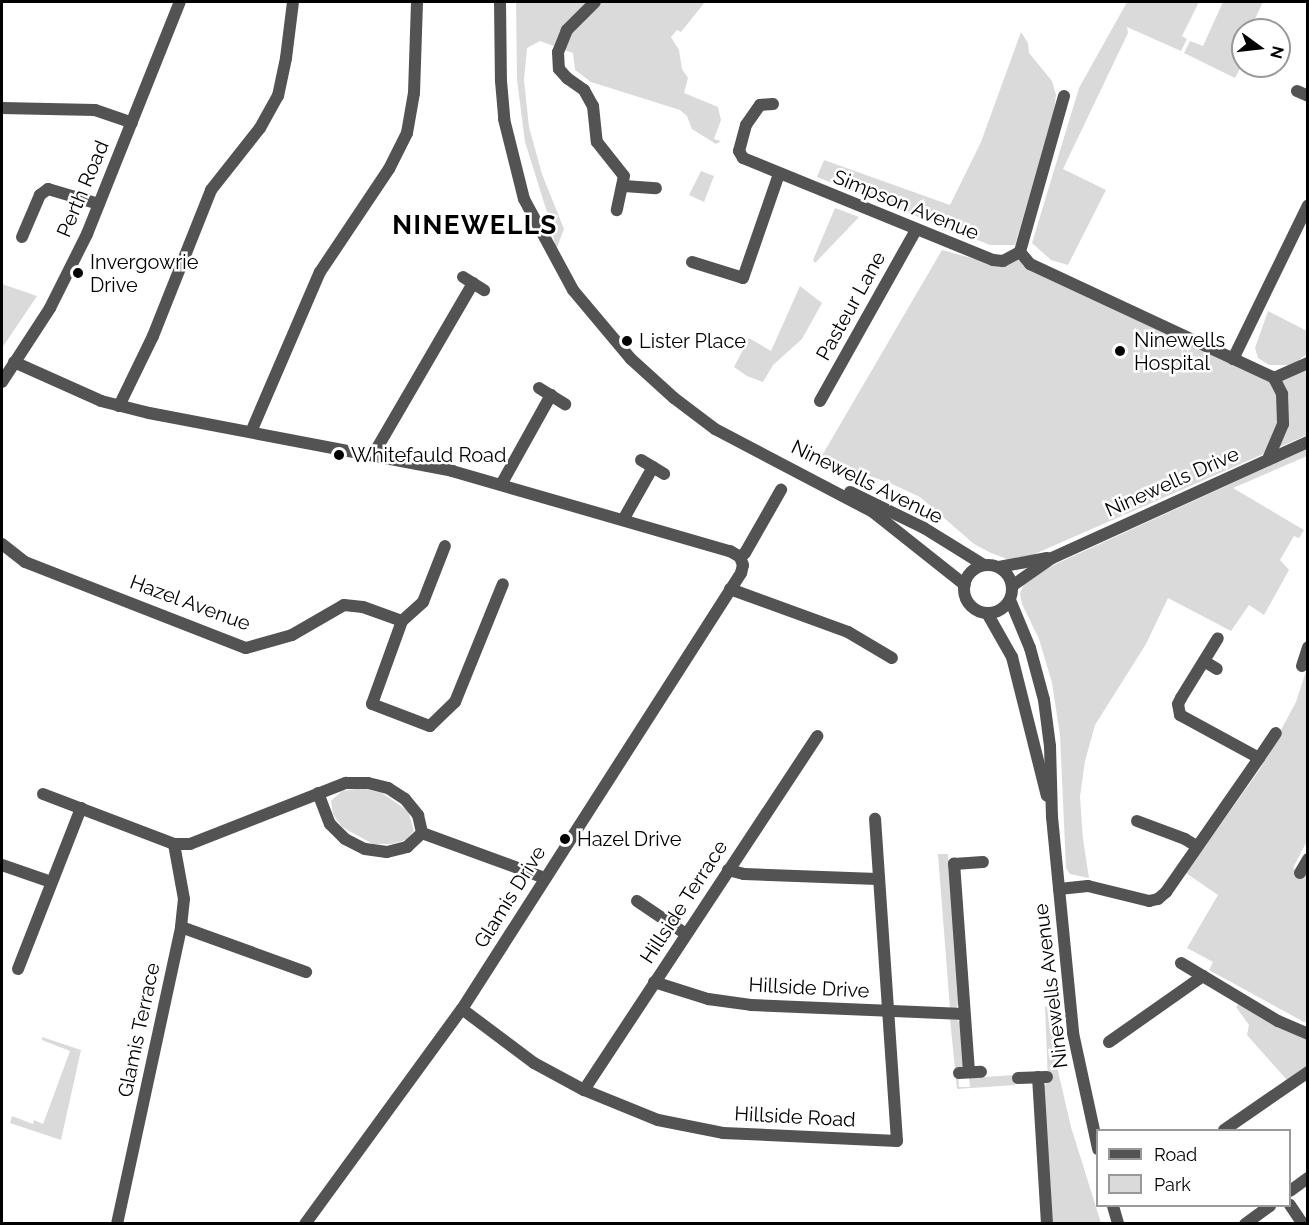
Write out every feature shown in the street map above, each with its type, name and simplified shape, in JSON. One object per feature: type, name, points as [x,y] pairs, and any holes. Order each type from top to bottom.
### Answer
[{"type":"street","name":"Perth Road","points":[[2,382],[50,308],[87,234],[180,2]]},
{"type":"street","points":[[119,405],[153,336],[211,190],[260,129],[278,96],[286,58],[293,2]]},
{"type":"street","points":[[251,432],[320,272],[389,169],[407,133],[414,93],[417,2]]},
{"type":"street","name":"Ninewells Avenue","points":[[500,2],[504,119],[524,200],[573,290],[631,359],[674,398],[715,429],[873,512],[965,585],[970,604],[987,613],[1012,657],[1052,817]]},
{"type":"street","points":[[595,2],[567,30],[558,52],[559,69],[584,90],[593,106],[597,142],[624,176],[624,186],[617,210]]},
{"type":"street","points":[[1064,96],[1020,252],[1030,264],[1274,378],[1282,394],[1283,424],[1268,460]]},
{"type":"street","name":"Simpson Avenue","points":[[773,104],[760,105],[746,125],[739,151],[743,158],[993,260],[1003,261],[1020,252]]},
{"type":"street","points":[[2,108],[95,110],[132,123]]},
{"type":"street","points":[[692,262],[743,278],[779,174]]},
{"type":"street","points":[[624,186],[656,188]]},
{"type":"street","points":[[22,237],[40,195],[48,189],[99,204]]},
{"type":"street","points":[[1233,359],[1308,205]]},
{"type":"street","name":"Pasteur Lane","points":[[820,402],[916,230]]},
{"type":"street","points":[[373,455],[473,283]]},
{"type":"street","points":[[14,362],[82,393],[119,405],[502,483],[730,551],[740,557]]},
{"type":"street","points":[[1274,378],[1308,363]]},
{"type":"street","points":[[539,388],[565,404]]},
{"type":"street","points":[[502,483],[551,395]]},
{"type":"street","name":"Ninewells Drive","points":[[1012,586],[1052,558],[1308,442]]},
{"type":"street","name":"Ninewells Avenue","points":[[764,454],[879,505],[924,528],[984,565],[999,567]]},
{"type":"street","points":[[623,520],[658,471],[641,460]]},
{"type":"street","name":"Glamis Drive","points":[[305,1224],[462,1009],[741,573],[743,565],[740,557],[745,553],[781,490]]},
{"type":"street","name":"Hazel Avenue","points":[[2,544],[25,562],[246,648],[292,635],[344,605],[363,607],[402,621]]},
{"type":"street","points":[[445,546],[423,602],[402,621],[372,705],[430,726],[455,702],[503,584]]},
{"type":"street","name":"Ninewells Drive","points":[[999,567],[1052,558]]},
{"type":"street","points":[[965,585],[971,572],[984,565]]},
{"type":"street","points":[[987,613],[1000,610],[1010,600],[1012,586],[1010,578],[999,567]]},
{"type":"street","points":[[730,590],[849,632],[892,658]]},
{"type":"street","name":"Ninewells Avenue","points":[[1010,600],[1030,648],[1044,700],[1050,746],[1052,817],[1073,1033],[1096,1140]]},
{"type":"street","points":[[1218,638],[1178,704],[1180,715],[1258,758]]},
{"type":"street","points":[[1302,666],[1308,647]]},
{"type":"street","points":[[1204,661],[1217,669]]},
{"type":"street","points":[[1059,889],[1088,886],[1149,901],[1158,899],[1166,892],[1276,733]]},
{"type":"street","name":"Hillside Terrace","points":[[584,1090],[817,736]]},
{"type":"street","points":[[43,794],[174,844],[190,844],[346,783],[369,783],[388,788],[405,799],[418,815],[422,833]]},
{"type":"street","points":[[318,793],[330,824],[345,839],[365,849],[387,852],[407,847],[422,833]]},
{"type":"street","points":[[18,969],[81,808]]},
{"type":"street","name":"Hillside Road","points":[[462,1009],[534,1062],[584,1090],[658,1120],[723,1133],[897,1141],[877,879],[875,819]]},
{"type":"street","points":[[1137,821],[1185,838],[1196,846]]},
{"type":"street","points":[[422,833],[545,878]]},
{"type":"street","name":"Glamis Terrace","points":[[117,1224],[181,927],[184,899],[174,844]]},
{"type":"street","points":[[1300,873],[1308,859]]},
{"type":"street","points":[[969,1072],[954,864],[983,862]]},
{"type":"street","points":[[2,865],[51,882]]},
{"type":"street","points":[[728,870],[744,874],[877,879]]},
{"type":"street","points":[[636,901],[686,933]]},
{"type":"street","points":[[181,927],[306,972]]},
{"type":"street","points":[[1181,963],[1278,1022],[1308,1034]]},
{"type":"street","points":[[285,979],[290,966]]},
{"type":"street","points":[[1109,1042],[1203,976]]},
{"type":"street","name":"Hillside Drive","points":[[654,982],[708,999],[751,1005],[964,1014]]},
{"type":"street","points":[[1227,1129],[1308,1072]]},
{"type":"street","points":[[1018,1078],[1042,1077],[1047,1224]]},
{"type":"street","points":[[1291,1190],[1308,1179]]},
{"type":"street","points":[[1291,1206],[1303,1224]]},
{"type":"street","points":[[1113,1207],[1118,1224]]},
{"type":"street","points":[[1245,1224],[1269,1207]]},
{"type":"green space","points":[[516,2],[705,2],[681,32],[677,30],[671,37],[679,50],[682,69],[688,78],[684,93],[718,107],[721,120],[714,139],[721,141],[716,144],[692,129],[687,116],[680,110],[591,82],[575,70],[573,53],[540,41],[527,48],[524,80],[529,127],[542,174],[564,229],[556,250],[551,225],[525,142],[517,80]]},
{"type":"green space","points":[[1127,2],[1199,2],[1182,36],[1187,39],[1181,51],[1127,27],[1128,33],[1063,169],[1106,190],[1068,265],[1051,260],[1032,243],[1079,88]]},
{"type":"green space","points":[[1223,2],[1263,2],[1255,18],[1231,18],[1231,76],[1184,53],[1190,41],[1203,46]]},
{"type":"green space","points":[[1021,32],[1028,43],[1029,53],[1052,81],[1056,95],[1054,111],[1015,245],[990,245],[817,177],[824,160],[950,205],[981,142]]},
{"type":"green space","points":[[701,171],[714,176],[704,202],[689,195]]},
{"type":"green space","points":[[835,208],[859,217],[815,263],[813,260]]},
{"type":"green space","points":[[942,250],[997,265],[1015,259],[1234,362],[1271,383],[1307,366],[1307,435],[1030,556],[1007,559],[991,553],[974,544],[920,497],[890,483],[820,459]]},
{"type":"green space","points":[[2,284],[37,296],[2,348]]},
{"type":"green space","points":[[800,286],[822,303],[802,339],[773,365],[763,382],[747,376],[734,367],[749,338],[771,351]]},
{"type":"green space","points":[[1268,311],[1307,331],[1307,354],[1292,365],[1269,365],[1258,358],[1255,348]]},
{"type":"green space","points":[[1307,449],[1307,456],[1233,488],[1304,530],[1299,538],[1294,536],[1280,560],[1289,570],[1264,615],[1249,605],[1231,631],[1168,598],[1146,644],[1095,725],[1085,761],[1080,797],[1089,878],[1070,874],[1066,868],[1060,735],[1052,683],[1039,639],[1022,604],[1020,594],[1024,584],[1032,575]]},
{"type":"green space","points":[[1307,668],[1307,841],[1293,868],[1307,876],[1307,1021],[1304,1022],[1209,970],[1213,962],[1187,948],[1218,895],[1186,873],[1260,769],[1296,702]]},
{"type":"green space","points":[[362,788],[382,793],[408,811],[414,831],[406,840],[392,844],[373,844],[342,827],[333,814],[331,801],[342,791]]},
{"type":"green space","points":[[938,854],[948,854],[959,1003],[956,1008],[950,1009]]},
{"type":"green space","points":[[1239,1004],[1307,1039],[1307,1066],[1287,1080],[1247,1035],[1249,1025],[1236,1007]]},
{"type":"green space","points":[[1051,1006],[1058,1071],[1071,1127],[1101,1223],[1051,1223],[1051,1193],[1042,1089],[1048,1081],[1045,1007]]},
{"type":"green space","points":[[950,1019],[957,1020],[961,1024],[964,1064],[958,1069],[959,1087],[970,1087],[969,1078],[1014,1075],[1015,1085],[957,1089]]},
{"type":"green space","points":[[42,1037],[81,1050],[61,1140],[10,1123],[12,1116],[33,1124],[34,1120],[43,1124],[70,1051],[42,1040]]},
{"type":"place","name":"Invergowrie Drive","points":[[78,273]]},
{"type":"place","name":"Lister Place","points":[[627,341]]},
{"type":"place","name":"Ninewells Hospital","points":[[1120,351]]},
{"type":"place","name":"Whitefauld Road","points":[[339,455]]},
{"type":"place","name":"Hazel Drive","points":[[565,839]]},
{"type":"district","name":"NINEWELLS","points":[[475,226]]}]
